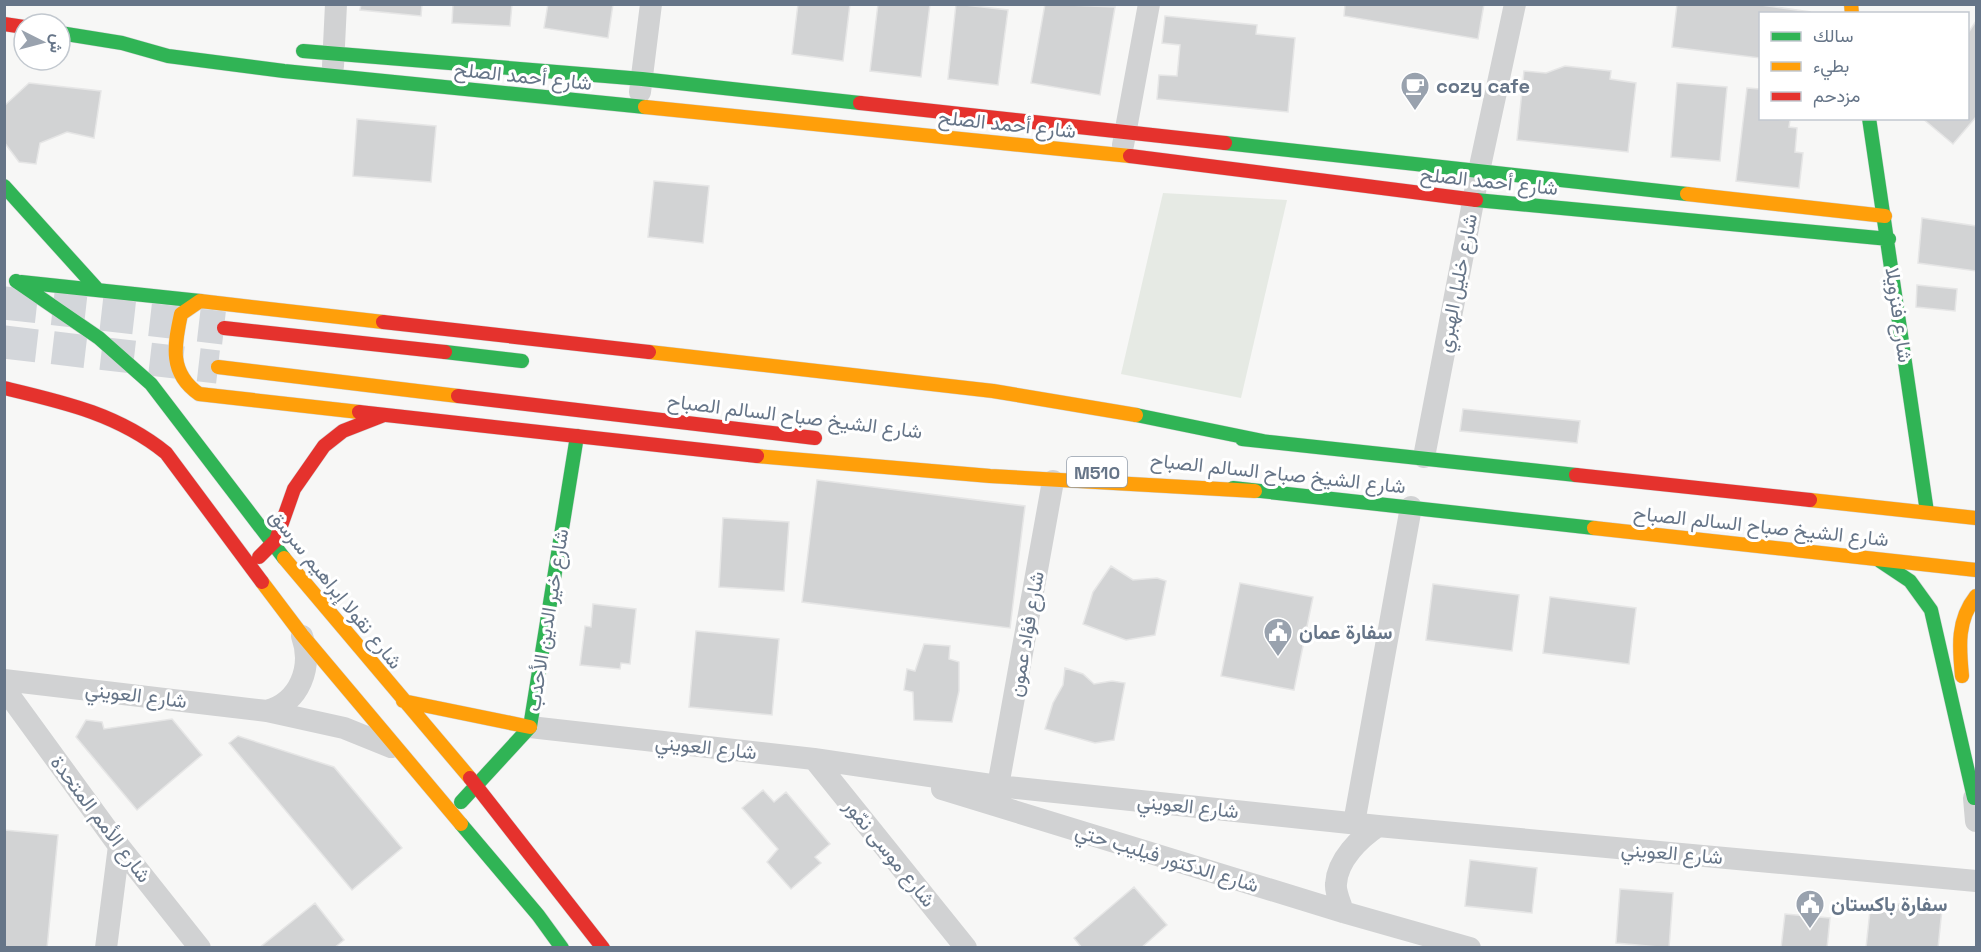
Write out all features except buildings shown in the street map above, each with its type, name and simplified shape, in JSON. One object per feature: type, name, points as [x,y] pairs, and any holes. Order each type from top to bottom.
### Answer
[{"type":"main road","name":"شارع أحمد الصلح","points":[[72,35],[122,43],[168,56],[332,76],[1122,155],[1473,200],[1889,239]]},
{"type":"main road","name":"شارع أحمد الصلح","points":[[122,43],[166,42]]},
{"type":"main road","name":"شارع أحمد الصلح","points":[[288,49],[642,80],[1885,216]]},
{"type":"main road","name":"شارع فنزويلا","points":[[1869,120],[1889,239],[1927,512]]},
{"type":"main road","points":[[4,186],[98,290]]},
{"type":"main road","points":[[10,281],[993,391],[1105,409],[1263,441]]},
{"type":"main road","name":"شارع نقولا إبراهيم سرسق","points":[[10,281],[99,338],[151,384],[272,544],[476,786],[603,948]]},
{"type":"main road","points":[[200,301],[181,314],[173,349],[184,384],[199,394],[888,468],[1053,481],[1255,490]]},
{"type":"main road","points":[[224,328],[531,362]]},
{"type":"main road","name":"شارع الشيخ صباح السالم الصباح","points":[[218,367],[831,440]]},
{"type":"main road","points":[[4,388],[102,413],[141,432],[177,466],[302,635],[452,811],[538,915],[562,948]]},
{"type":"main road","points":[[250,565],[280,533],[294,489],[324,446],[343,431],[384,415]]},
{"type":"main road","name":"شارع الشيخ صباح السالم الصباح","points":[[1097,423],[1977,518]]},
{"type":"main road","name":"شارع خير الدين الأحدب","points":[[452,811],[530,727],[577,436]]},
{"type":"main road","name":"شارع الشيخ صباح السالم الصباح","points":[[1031,464],[1977,570]]},
{"type":"main road","points":[[1873,558],[1907,578],[1921,591],[1931,610],[1974,798]]},
{"type":"main road","points":[[1974,798],[1958,636],[1964,613],[1977,596]]},
{"type":"main road","name":"شارع العويني","points":[[403,701],[530,727]]},
{"type":"main road","points":[[538,915],[547,948]]},
{"type":"main road","points":[[580,948],[585,927]]},
{"type":"street","points":[[332,76],[336,4]]},
{"type":"street","points":[[637,107],[651,4]]},
{"type":"street","points":[[1122,155],[1149,4]]},
{"type":"street","name":"شارع خليل الهبري","points":[[1424,457],[1473,200],[1515,4]]},
{"type":"street","name":"شارع فؤاد عمون","points":[[998,786],[1053,481]]},
{"type":"street","points":[[1354,823],[1411,507]]},
{"type":"street","points":[[267,711],[289,700],[300,685],[306,660],[302,635]]},
{"type":"street","name":"شارع العويني","points":[[4,680],[305,717],[361,733],[401,752]]},
{"type":"street","name":"شارع الأمم المتحدة","points":[[4,688],[119,846],[200,948]]},
{"type":"street","name":"شارع العويني","points":[[530,727],[814,759],[998,786],[1378,826],[1977,881]]},
{"type":"street","name":"شارع موسى نمّور","points":[[814,759],[966,948]]},
{"type":"street","name":"شارع الدكتور فيليب حتي","points":[[865,766],[1343,912],[1470,948]]},
{"type":"street","points":[[1974,798],[1977,821]]},
{"type":"street","points":[[1343,912],[1336,884],[1343,864],[1360,838],[1378,826]]},
{"type":"street","points":[[106,948],[119,846]]},
{"type":"shaded area","points":[[1163,193],[1287,200],[1241,398],[1121,374]]},
{"type":"tunnel","points":[[4,303],[224,328]]},
{"type":"tunnel","points":[[4,342],[218,367]]},
{"type":"traffic: fast","points":[[72,35],[122,43],[168,56],[284,71],[645,107]]},
{"type":"traffic: fast","points":[[303,51],[642,79],[860,103]]},
{"type":"traffic: fast","points":[[1869,120],[1927,512]]},
{"type":"traffic: fast","points":[[1225,143],[1687,194]]},
{"type":"traffic: fast","points":[[4,186],[98,290]]},
{"type":"traffic: fast","points":[[1476,200],[1889,239]]},
{"type":"traffic: fast","points":[[16,281],[99,338],[151,384],[284,558]]},
{"type":"traffic: fast","points":[[21,282],[200,301]]},
{"type":"traffic: fast","points":[[445,352],[522,361]]},
{"type":"traffic: fast","points":[[1136,415],[1263,441]]},
{"type":"traffic: fast","points":[[461,802],[530,727],[577,436]]},
{"type":"traffic: fast","points":[[1242,439],[1576,475]]},
{"type":"traffic: fast","points":[[1233,488],[1594,528]]},
{"type":"traffic: fast","points":[[1880,561],[1910,581],[1931,610],[1974,798]]},
{"type":"traffic: fast","points":[[461,824],[538,915],[562,948]]},
{"type":"traffic: slow","points":[[1851,4],[1852,12]]},
{"type":"traffic: slow","points":[[645,107],[1130,156]]},
{"type":"traffic: slow","points":[[1687,194],[1885,216]]},
{"type":"traffic: slow","points":[[359,412],[199,394],[189,386],[178,368],[176,348],[181,314],[200,301],[383,322]]},
{"type":"traffic: slow","points":[[649,352],[993,391],[1136,415]]},
{"type":"traffic: slow","points":[[218,367],[458,396]]},
{"type":"traffic: slow","points":[[757,456],[990,476],[1255,491]]},
{"type":"traffic: slow","points":[[1810,500],[1976,518]]},
{"type":"traffic: slow","points":[[1594,528],[1976,570]]},
{"type":"traffic: slow","points":[[284,558],[470,778]]},
{"type":"traffic: slow","points":[[262,582],[302,635],[461,824]]},
{"type":"traffic: slow","points":[[1962,676],[1960,654],[1962,624],[1976,596]]},
{"type":"traffic: slow","points":[[403,701],[530,727]]},
{"type":"traffic: jam","points":[[4,24],[12,25]]},
{"type":"traffic: jam","points":[[860,103],[1225,143]]},
{"type":"traffic: jam","points":[[1130,156],[1476,200]]},
{"type":"traffic: jam","points":[[383,322],[649,352]]},
{"type":"traffic: jam","points":[[224,328],[445,352]]},
{"type":"traffic: jam","points":[[4,388],[69,404],[109,419],[129,428],[166,453],[262,582]]},
{"type":"traffic: jam","points":[[458,396],[815,438]]},
{"type":"traffic: jam","points":[[359,412],[757,456]]},
{"type":"traffic: jam","points":[[259,557],[276,540],[294,489],[324,446],[343,431],[384,415]]},
{"type":"traffic: jam","points":[[1576,475],[1810,500]]},
{"type":"traffic: jam","points":[[470,778],[603,948]]},
{"type":"place","name":"cozy cafe","points":[[1415,112]]},
{"type":"place","name":"سفارة عمان","points":[[1278,658]]},
{"type":"place","name":"سفارة باكستان","points":[[1810,930]]}]
